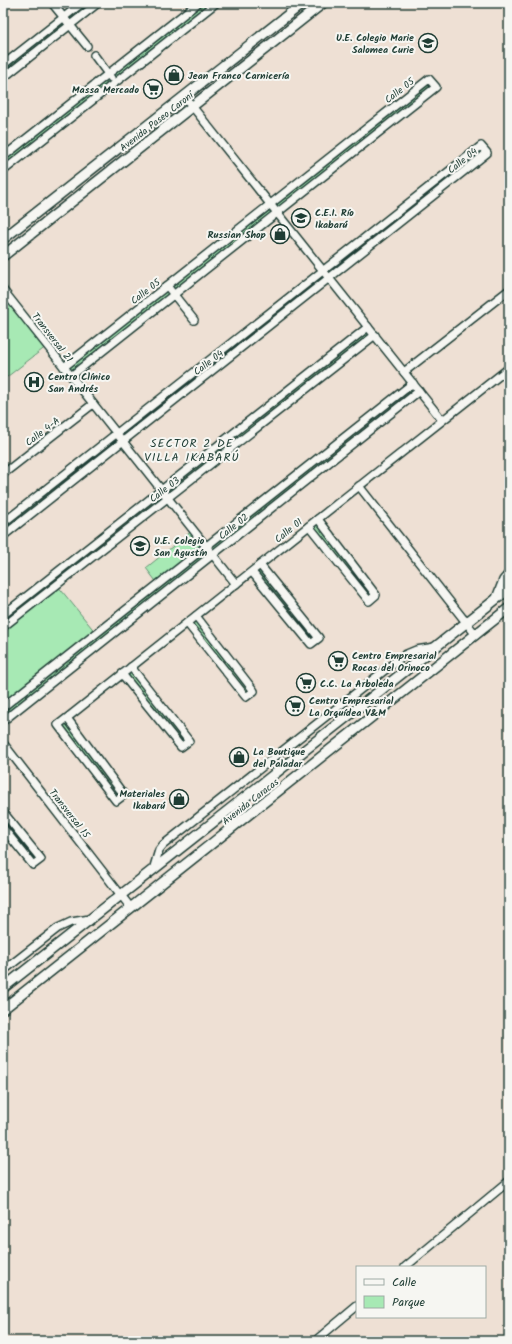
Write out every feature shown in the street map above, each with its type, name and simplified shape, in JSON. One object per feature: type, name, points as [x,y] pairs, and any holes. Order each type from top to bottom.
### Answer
[{"type":"street","points":[[52,3],[87,46]]},
{"type":"street","points":[[3,65],[82,3]]},
{"type":"street","points":[[3,78],[98,3]]},
{"type":"street","points":[[3,157],[198,3]]},
{"type":"street","points":[[3,171],[216,3]]},
{"type":"street","name":"Avenida Paseo Caroní","points":[[3,239],[303,3]]},
{"type":"street","name":"Avenida Paseo Caroní","points":[[3,256],[318,5]]},
{"type":"street","points":[[191,9],[197,18]]},
{"type":"street","points":[[94,56],[115,82]]},
{"type":"street","name":"Calle 05","points":[[64,367],[430,79],[436,87],[71,376]]},
{"type":"street","points":[[184,96],[442,420]]},
{"type":"street","points":[[22,142],[29,150]]},
{"type":"street","name":"Calle 04","points":[[3,536],[330,279],[487,153],[481,146],[5,521]]},
{"type":"street","points":[[167,286],[194,320]]},
{"type":"street","name":"Transversal 21","points":[[3,290],[236,584]]},
{"type":"street","points":[[404,372],[509,290]]},
{"type":"street","points":[[277,306],[284,315]]},
{"type":"street","name":"Calle 03","points":[[3,615],[368,327]]},
{"type":"street","name":"Calle 03","points":[[3,627],[375,335]]},
{"type":"street","points":[[344,346],[350,355]]},
{"type":"street","points":[[220,351],[226,360]]},
{"type":"street","name":"Calle 01","points":[[67,718],[124,795],[116,801],[58,725],[509,368]]},
{"type":"street","name":"Calle 02","points":[[3,707],[413,383]]},
{"type":"street","name":"Calle 02","points":[[3,721],[419,391]]},
{"type":"street","points":[[394,398],[400,406]]},
{"type":"street","name":"Calle 4-A","points":[[3,474],[93,404]]},
{"type":"street","points":[[265,408],[272,416]]},
{"type":"street","points":[[310,465],[316,473]]},
{"type":"street","points":[[359,486],[476,635]]},
{"type":"street","points":[[309,526],[369,601],[376,595],[318,519]]},
{"type":"street","points":[[240,520],[246,528]]},
{"type":"street","points":[[5,521],[13,528]]},
{"type":"street","points":[[252,572],[312,644],[319,638],[260,565]]},
{"type":"street","name":"Avenida Caracas","points":[[496,598],[503,580],[509,573]]},
{"type":"street","points":[[50,577],[57,585]]},
{"type":"street","name":"Avenida Caracas","points":[[3,988],[509,588]]},
{"type":"street","name":"Avenida Caracas","points":[[3,1009],[509,608]]},
{"type":"street","points":[[187,623],[246,697],[254,691],[196,616]]},
{"type":"street","points":[[97,633],[103,641]]},
{"type":"street","name":"Avenida Caracas","points":[[153,870],[159,850],[163,845],[210,806],[404,655],[416,650],[435,647]]},
{"type":"street","points":[[122,674],[181,747],[188,741],[131,667]]},
{"type":"street","points":[[25,690],[32,698]]},
{"type":"street","name":"Transversal 15","points":[[3,743],[131,908]]},
{"type":"street","points":[[3,812],[41,859],[33,865],[3,828]]},
{"type":"street","points":[[3,971],[58,928],[71,922],[91,919]]},
{"type":"street","points":[[406,1266],[509,1181]]},
{"type":"street","points":[[315,1341],[356,1307]]},
{"type":"green space","points":[[82,3],[98,3],[3,78],[3,65]]},
{"type":"green space","points":[[198,3],[216,3],[3,171],[3,157]]},
{"type":"green space","points":[[429,79],[436,87],[71,376],[64,367]]},
{"type":"green space","points":[[481,146],[487,153],[3,536],[3,523]]},
{"type":"green space","points":[[3,289],[47,346],[3,380]]},
{"type":"green space","points":[[368,327],[375,335],[57,585],[96,633],[158,584],[146,568],[193,530],[206,547],[413,383],[419,391],[3,721],[3,614]]},
{"type":"green space","points":[[318,519],[376,595],[369,601],[310,526]]},
{"type":"green space","points":[[260,565],[319,638],[311,644],[252,572]]},
{"type":"green space","points":[[196,616],[254,691],[246,697],[187,623]]},
{"type":"green space","points":[[131,667],[189,741],[181,747],[122,674]]},
{"type":"green space","points":[[66,719],[124,795],[116,801],[58,725]]},
{"type":"green space","points":[[3,812],[41,859],[33,865],[3,827]]},
{"type":"place","name":"U.E. Colegio Marie Salomea Curie","points":[[428,43]]},
{"type":"place","name":"Jean Franco Carnicería","points":[[174,75]]},
{"type":"place","name":"Massa Mercado","points":[[153,89]]},
{"type":"place","name":"C.E.I. Río Ikabarú","points":[[301,218]]},
{"type":"place","name":"Russian Shop","points":[[280,234]]},
{"type":"place","name":"Centro Clínico San Andrés","points":[[34,382]]},
{"type":"place","name":"U.E. Colegio San Agustín","points":[[140,546]]},
{"type":"place","name":"Centro Empresarial Rocas del Orinoco","points":[[338,661]]},
{"type":"place","name":"C.C. La Arboleda","points":[[306,683]]},
{"type":"place","name":"Centro Empresarial La Orquídea V&M","points":[[295,706]]},
{"type":"place","name":"La Boutique del Paladar","points":[[239,757]]},
{"type":"place","name":"Materiales Ikabarú","points":[[179,799]]},
{"type":"district","name":"SECTOR 2 DE VILLA IKABARÚ","points":[[192,450]]}]
